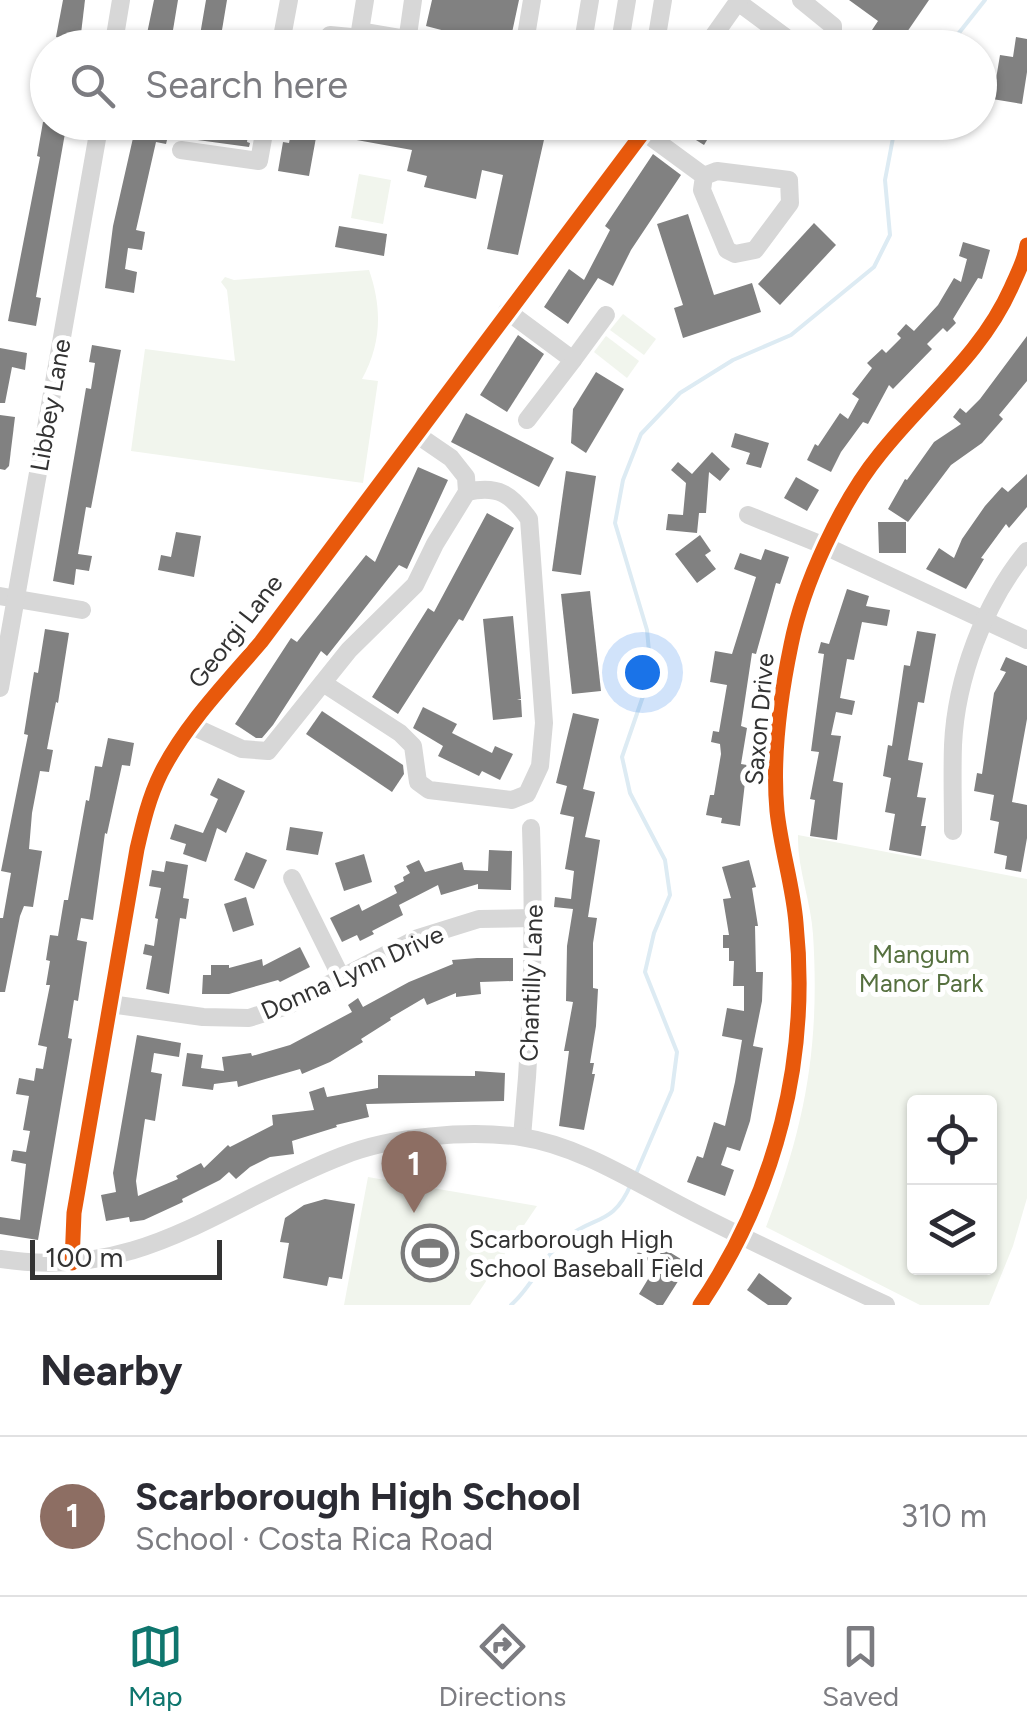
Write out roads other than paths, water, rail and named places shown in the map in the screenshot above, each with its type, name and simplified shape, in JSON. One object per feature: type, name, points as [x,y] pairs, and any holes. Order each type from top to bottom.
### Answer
[{"type":"street","points":[[116,30],[121,0]]},
{"type":"street","points":[[283,30],[289,0]]},
{"type":"street","points":[[356,30],[365,0]]},
{"type":"street","points":[[407,30],[413,0]]},
{"type":"street","points":[[527,30],[532,0]]},
{"type":"street","points":[[585,30],[590,0]]},
{"type":"street","points":[[622,30],[628,0]]},
{"type":"street","points":[[659,30],[663,0]]},
{"type":"street","points":[[801,0],[834,30]]},
{"type":"street","points":[[717,30],[738,1],[776,30]]},
{"type":"street","name":"Libbey Lane","points":[[0,688],[8,597],[97,140]]},
{"type":"street","points":[[181,150],[259,161],[263,140]]},
{"type":"street","name":"Georgi Lane","points":[[72,1262],[74,1213],[110,1004],[146,810],[161,772],[637,140]]},
{"type":"street","points":[[662,140],[704,176]]},
{"type":"street","points":[[717,171],[789,180],[790,203],[755,250],[735,254],[727,250],[702,190],[704,176],[717,171]]},
{"type":"street","name":"Saxon Drive","points":[[700,1305],[741,1236],[776,1151],[790,1090],[800,1014],[799,975],[796,920],[776,806],[777,736],[791,643],[811,578],[880,453],[954,376],[997,319],[1027,246]]},
{"type":"street","points":[[507,311],[572,360]]},
{"type":"street","points":[[527,420],[606,315]]},
{"type":"street","points":[[323,682],[400,733],[413,746],[418,782],[429,790],[512,800],[527,794],[540,766],[544,722],[528,519],[512,497],[472,486],[451,458],[416,434]]},
{"type":"street","points":[[192,726],[242,749],[268,751],[349,650],[415,584],[434,544],[472,486]]},
{"type":"street","points":[[748,516],[826,546],[1027,640]]},
{"type":"street","points":[[953,831],[953,742],[969,664],[985,621],[1010,573],[1027,552]]},
{"type":"street","points":[[8,597],[82,610]]},
{"type":"street","name":"Chantilly Lane","points":[[522,1137],[531,1044],[535,918],[531,828]]},
{"type":"street","points":[[292,878],[341,977]]},
{"type":"street","name":"Donna Lynn Drive","points":[[110,1004],[202,1017],[248,1018],[287,1006],[418,938],[479,919],[535,918]]},
{"type":"street","points":[[0,1259],[72,1262],[137,1250],[169,1240],[340,1156],[376,1144],[456,1136],[522,1137],[577,1154],[886,1305]]},
{"type":"waterway","points":[[961,30],[985,0]]},
{"type":"waterway","points":[[635,1176],[672,1090],[677,1052],[645,972],[654,933],[670,895],[665,860],[630,793],[622,757],[651,673],[647,630],[615,523],[623,480],[641,434],[680,393],[733,360],[791,335],[874,267],[890,235],[885,180],[893,140]]},
{"type":"waterway","points":[[511,1305],[558,1245],[610,1213],[631,1184]]},
{"type":"place","name":"Scarborough High School","points":[[414,1213]]},
{"type":"place","name":"Scarborough High School Baseball Field","points":[[430,1253]]},
{"type":"park label","name":"Mangum Manor Park","points":[[921,968]]}]
